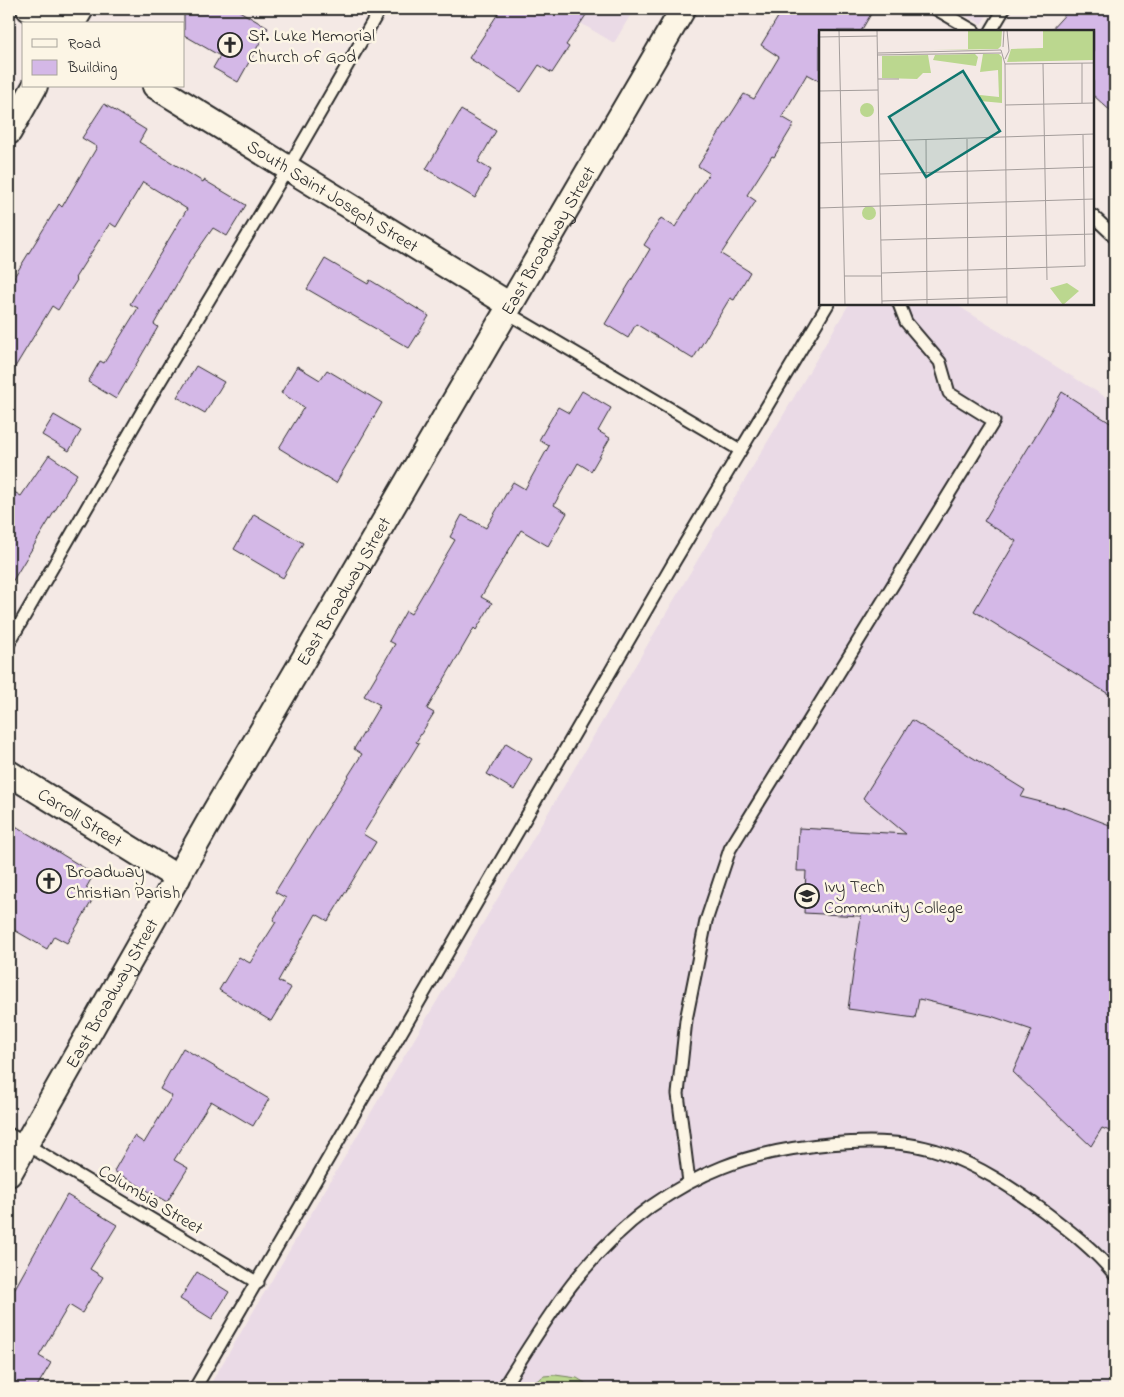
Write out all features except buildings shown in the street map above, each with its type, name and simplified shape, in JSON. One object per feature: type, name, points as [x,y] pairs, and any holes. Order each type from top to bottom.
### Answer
[{"type":"street","points":[[29,9],[51,22]]},
{"type":"street","points":[[73,22],[81,9]]},
{"type":"street","name":"East Broadway Street","points":[[9,1174],[17,1139],[178,878],[683,9]]},
{"type":"street","points":[[9,132],[34,88]]},
{"type":"street","name":"South Saint Joseph Street","points":[[158,88],[508,308]]},
{"type":"street","name":"Carroll Street","points":[[9,773],[178,878]]},
{"type":"lane","points":[[9,643],[147,402],[288,168],[380,9]]},
{"type":"lane","points":[[936,9],[972,30]]},
{"type":"lane","points":[[992,30],[1004,9]]},
{"type":"lane","points":[[1094,217],[1115,236]]},
{"type":"lane","points":[[196,1388],[740,450],[827,305]]},
{"type":"lane","points":[[689,1182],[678,1094],[686,1020],[706,921],[730,849],[994,420],[949,393],[940,362],[906,322],[899,305]]},
{"type":"lane","points":[[508,308],[740,450]]},
{"type":"lane","name":"Columbia Street","points":[[17,1139],[258,1283]]},
{"type":"lane","points":[[503,1388],[569,1285],[611,1240],[650,1207],[689,1182],[725,1166],[774,1153],[845,1142],[894,1142],[938,1151],[991,1174],[1016,1191],[1085,1243],[1115,1275]]},
{"type":"shaded area","points":[[557,9],[634,9],[614,43]]},
{"type":"shaded area","points":[[955,9],[991,9],[981,24]]},
{"type":"shaded area","name":"Ivy Tech Community College","points":[[848,305],[957,305],[1115,403],[1115,1388],[208,1388]]},
{"type":"green space","points":[[555,1375],[577,1378],[593,1388],[526,1388],[544,1376]]},
{"type":"place","name":"St. Luke Memorial Church of God","points":[[230,45]]},
{"type":"place","name":"Broadway Christian Parish","points":[[49,881]]},
{"type":"place","name":"Ivy Tech Community College","points":[[807,896]]}]
